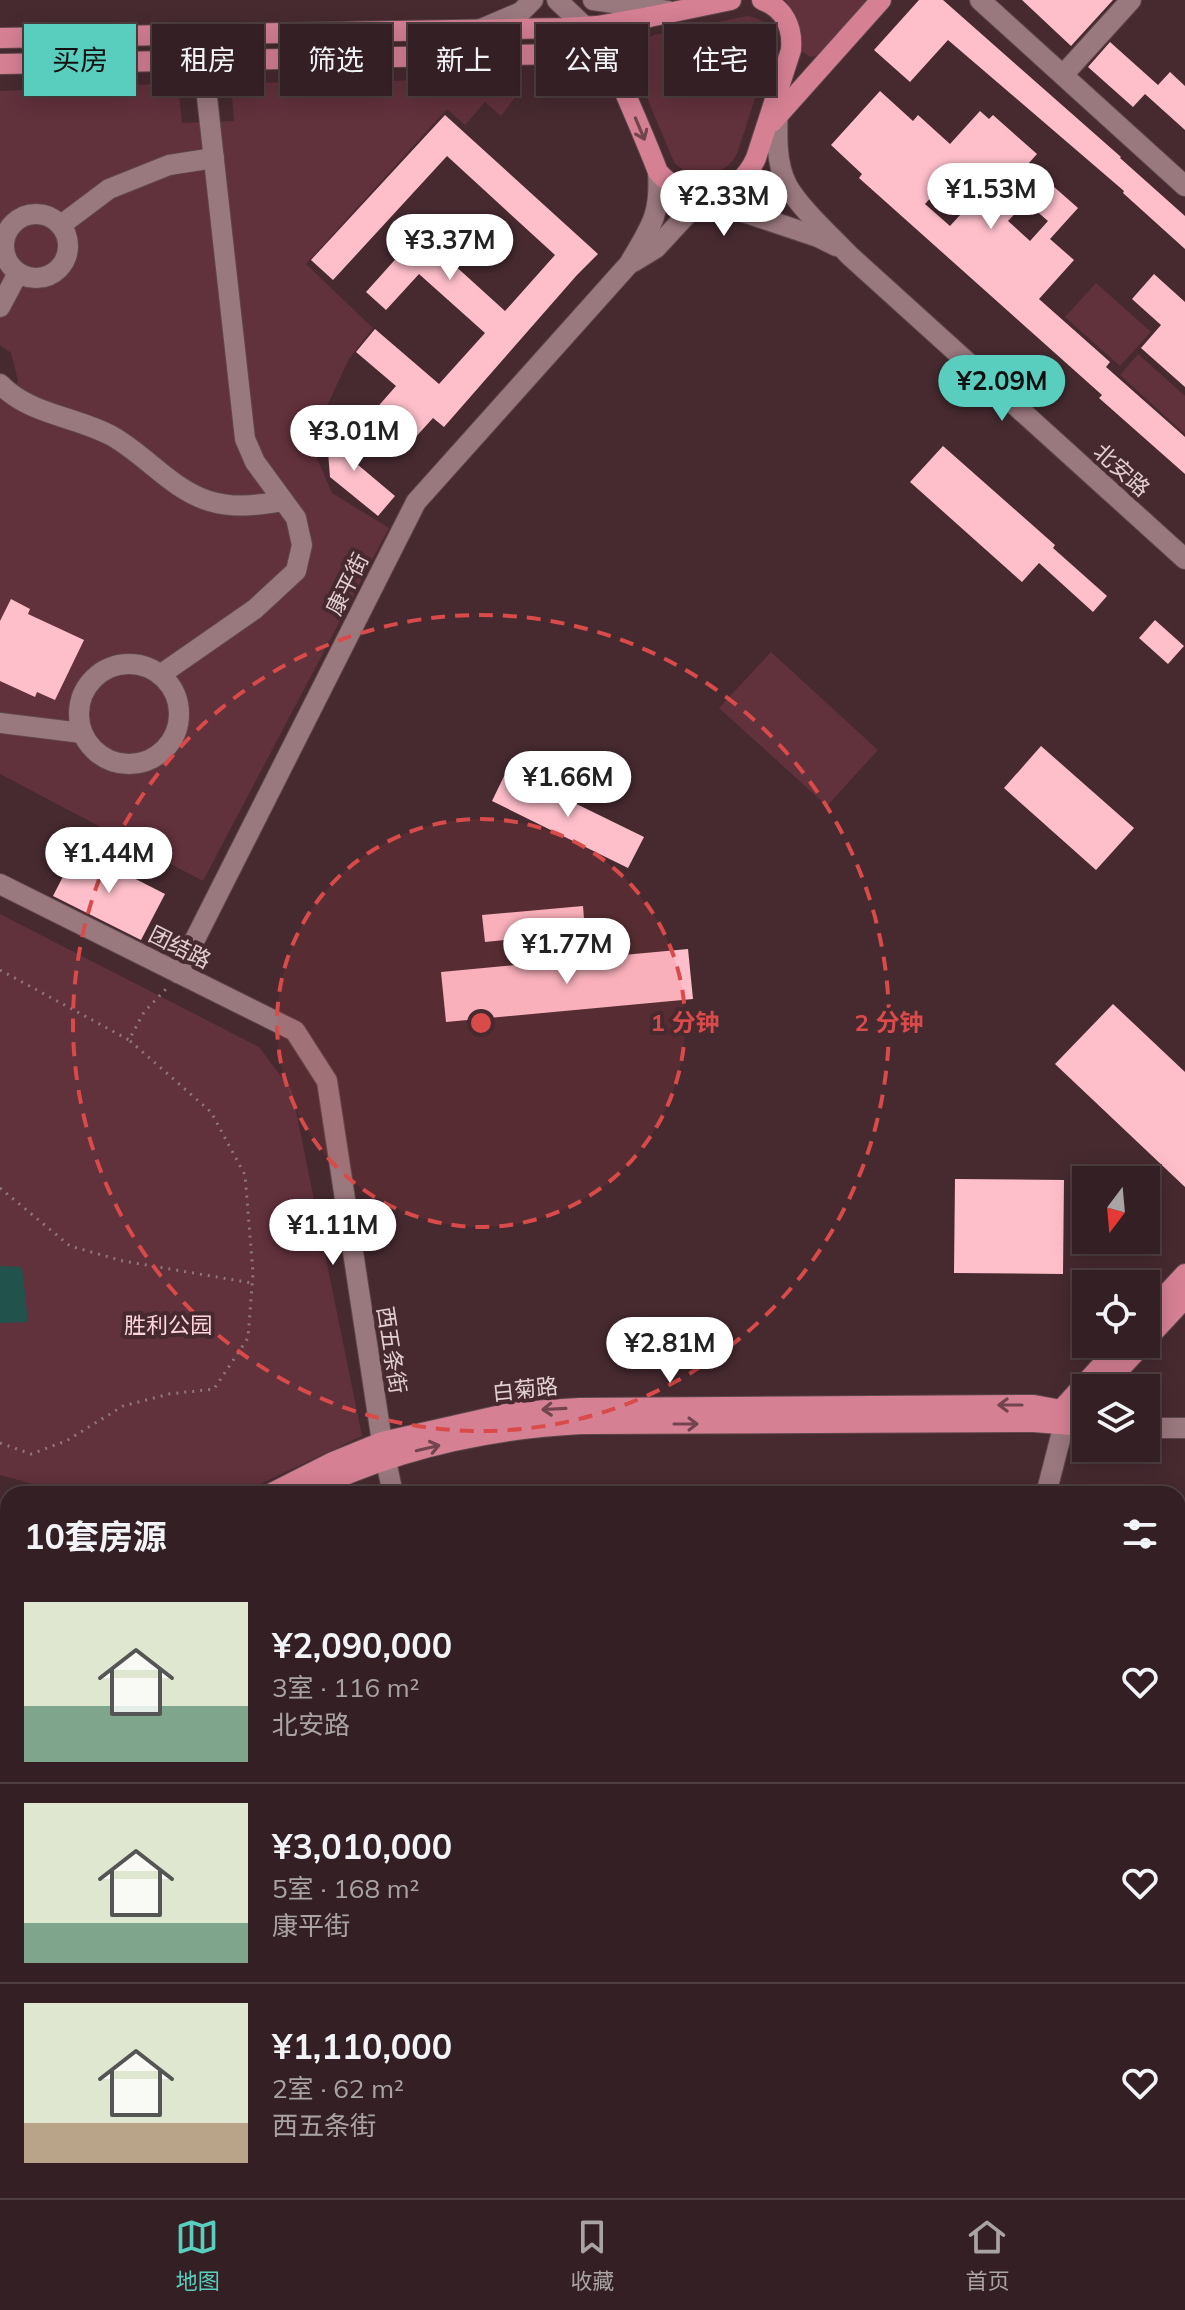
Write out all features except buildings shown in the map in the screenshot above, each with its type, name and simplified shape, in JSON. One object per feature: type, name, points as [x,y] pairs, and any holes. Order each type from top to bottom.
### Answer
[{"type":"main road","points":[[604,24],[731,0]]},
{"type":"main road","points":[[762,0],[785,17],[792,39],[788,91]]},
{"type":"main road","points":[[627,96],[658,172],[667,183],[707,194],[743,178],[751,168],[763,135],[788,91],[881,0]]},
{"type":"main road","points":[[633,24],[649,17]]},
{"type":"main road","points":[[0,38],[408,31]]},
{"type":"main road","points":[[264,60],[536,55]]},
{"type":"main road","points":[[0,64],[152,62]]},
{"type":"main road","points":[[763,135],[777,115]]},
{"type":"main road","points":[[1160,1301],[1185,1274]]},
{"type":"main road","points":[[1160,1325],[1185,1298]]},
{"type":"main road","points":[[1115,1374],[1129,1358]]},
{"type":"main road","name":"白菊路","points":[[286,1486],[333,1462],[514,1412],[565,1408],[1034,1405],[1072,1416]]},
{"type":"main road","name":"白菊路","points":[[319,1486],[384,1450]]},
{"type":"street","points":[[493,24],[521,12],[533,0]]},
{"type":"street","points":[[557,0],[582,24]]},
{"type":"street","points":[[593,0],[672,12]]},
{"type":"street","points":[[980,0],[1185,186]]},
{"type":"street","points":[[1063,75],[1131,0]]},
{"type":"street","points":[[788,91],[777,115],[782,167],[789,189],[849,255]]},
{"type":"street","points":[[782,167],[788,91]]},
{"type":"street","points":[[160,675],[255,609],[296,571],[302,545],[296,518],[255,462],[245,439],[207,96]]},
{"type":"street","points":[[61,225],[83,206],[119,184],[169,165],[214,158]]},
{"type":"street","points":[[629,264],[654,222],[659,197],[658,172]]},
{"type":"street","points":[[629,264],[656,248],[707,194],[772,222],[818,237],[849,255]]},
{"type":"street","points":[[32,213],[53,218],[61,225],[68,245],[67,256],[54,272],[34,278],[18,273],[7,262],[3,241],[13,222],[32,213]]},
{"type":"street","points":[[672,229],[710,217],[749,217],[772,222]]},
{"type":"street","name":"北安路","points":[[849,255],[1183,554]]},
{"type":"street","name":"康平街","points":[[178,973],[416,502],[629,264]]},
{"type":"street","points":[[0,307],[18,273]]},
{"type":"street","points":[[0,384],[29,405],[109,435],[180,487],[209,501],[240,507],[283,501]]},
{"type":"street","points":[[120,665],[138,665],[160,675],[175,693],[179,710],[178,727],[164,750],[143,762],[120,763],[104,758],[91,747],[82,733],[78,715],[81,698],[90,682],[104,670],[120,665]]},
{"type":"street","points":[[0,723],[82,733]]},
{"type":"street","name":"团结路","points":[[0,884],[295,1031]]},
{"type":"street","name":"西五条街","points":[[295,1031],[327,1081],[391,1486]]},
{"type":"street","points":[[1160,1428],[1185,1428]]},
{"type":"street","points":[[1049,1486],[1072,1429]]},
{"type":"path","points":[[0,970],[129,1040],[211,1112],[245,1175],[252,1283],[248,1338],[214,1389],[169,1394],[123,1406],[66,1441],[31,1454],[0,1443]]},
{"type":"path","points":[[129,1040],[144,1012],[178,973]]},
{"type":"path","points":[[0,1188],[70,1246],[123,1261],[252,1283]]},
{"type":"green space","points":[[785,0],[868,0],[818,56],[810,57],[800,50],[798,22]]},
{"type":"green space","points":[[747,16],[766,24],[708,24]]},
{"type":"green space","points":[[664,33],[664,96],[756,96],[738,151],[733,160],[718,172],[691,173],[674,162],[646,96],[648,38]]},
{"type":"green space","points":[[392,81],[408,81],[408,96],[516,96],[501,116],[485,102],[465,125],[447,109],[306,264],[373,328],[349,359],[310,442],[332,493],[389,528],[203,881],[0,774],[0,395],[13,392],[18,381],[11,353],[0,345],[0,91],[24,90],[24,96],[136,96],[136,85],[152,84],[152,96],[179,96],[182,123],[234,121],[232,96],[264,96],[264,83],[280,82],[280,96],[392,96]]},
{"type":"green space","points":[[1096,283],[1151,332],[1120,366],[1065,317]]},
{"type":"green space","points":[[1138,354],[1185,396],[1185,434],[1120,375]]},
{"type":"green space","points":[[771,652],[878,750],[827,806],[719,708]]},
{"type":"green space","name":"胜利公园","points":[[0,914],[259,1047],[292,1091],[362,1436],[256,1486],[40,1486],[0,1475]]},
{"type":"shaded area","points":[[0,1266],[22,1267],[28,1322],[0,1323]]}]
